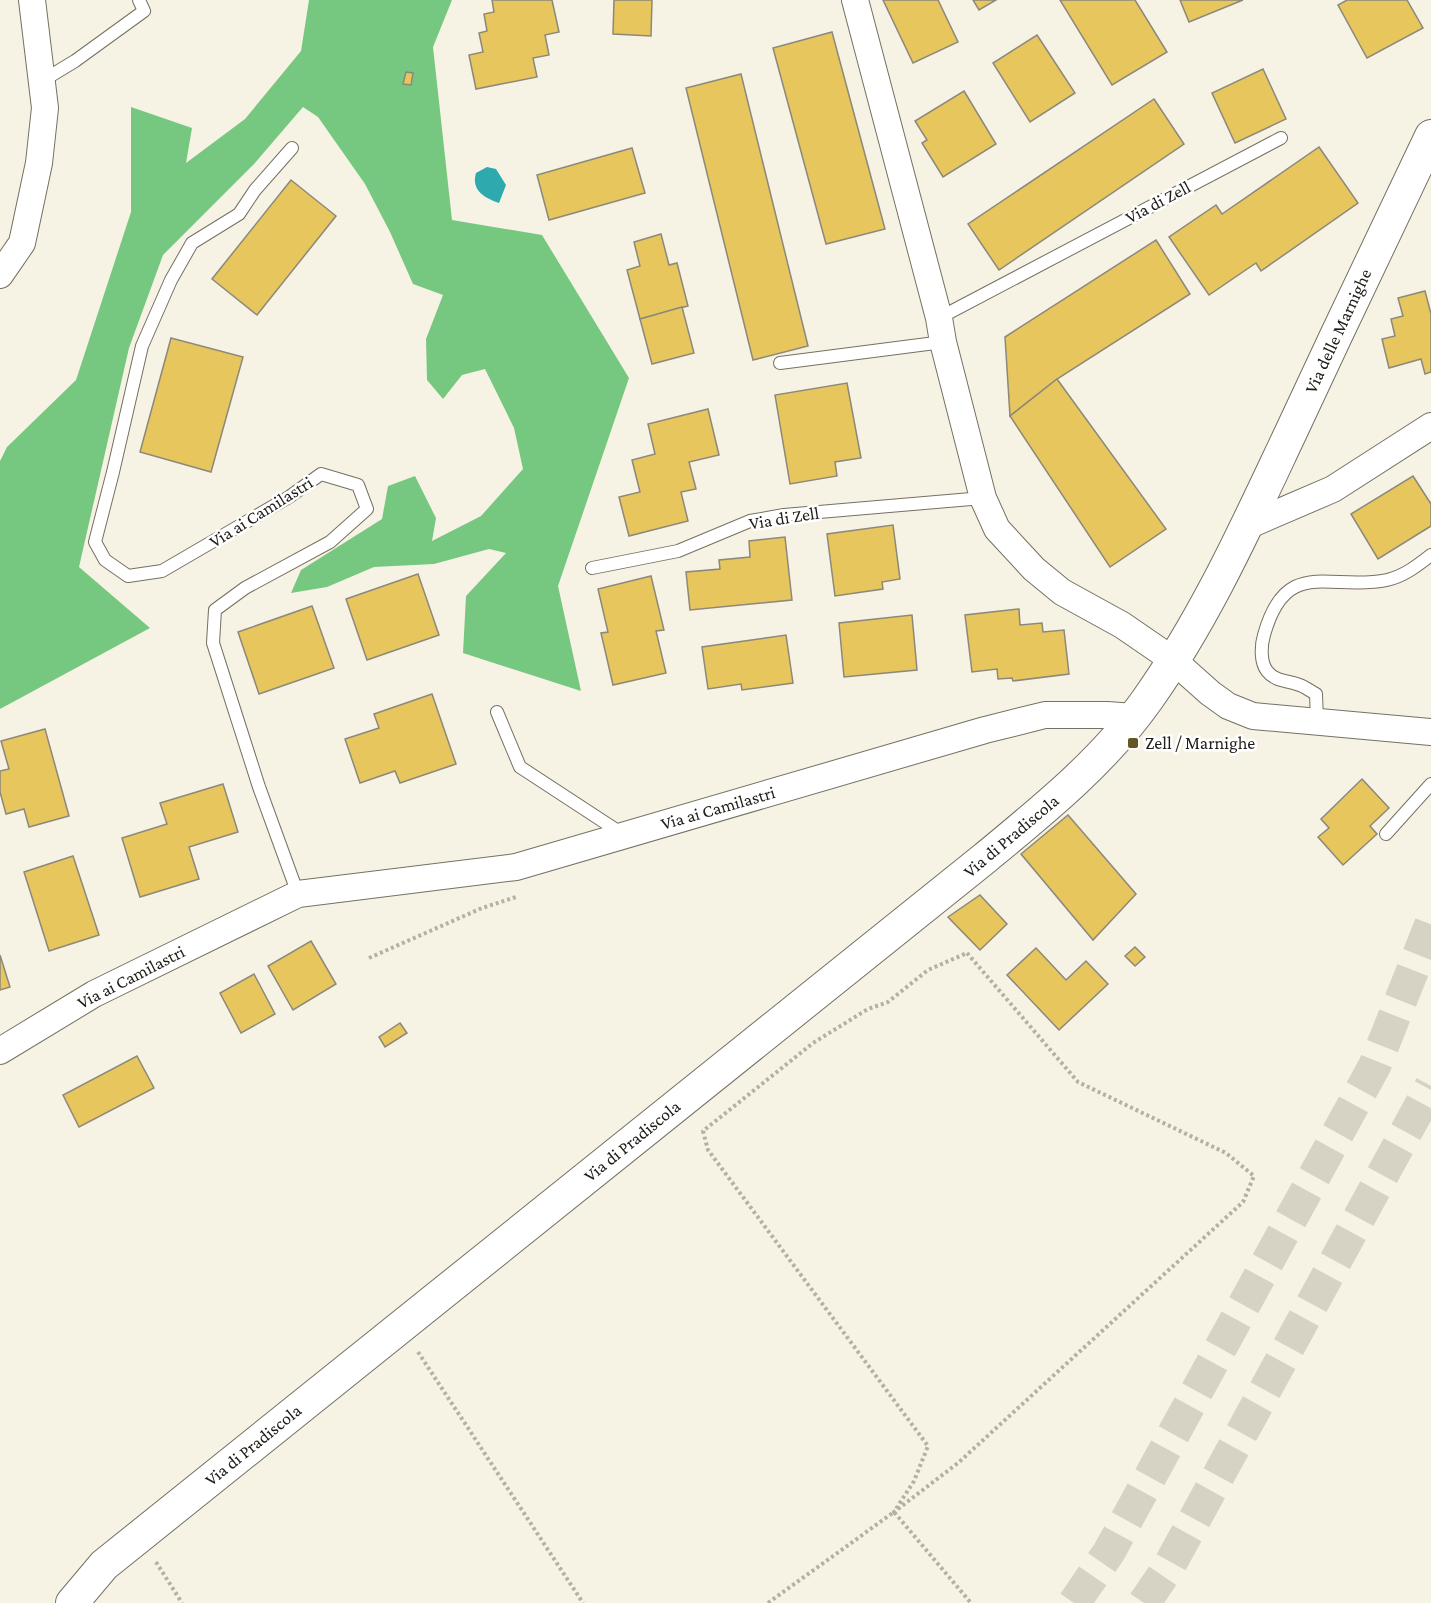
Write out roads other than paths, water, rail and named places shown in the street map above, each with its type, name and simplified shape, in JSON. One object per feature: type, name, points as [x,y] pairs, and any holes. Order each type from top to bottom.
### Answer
[{"type":"street","points":[[0,275],[22,243],[39,163],[45,108],[32,0]]},
{"type":"street","points":[[855,0],[983,498],[997,529],[1034,569],[1062,592],[1122,625],[1173,660],[1228,706],[1253,716],[1431,732]]},
{"type":"street","name":"Via delle Marnighe","points":[[1173,660],[1204,608],[1246,526],[1431,136]]},
{"type":"street","points":[[1246,526],[1333,489],[1431,426]]},
{"type":"street","name":"Via di Pradiscola","points":[[72,1603],[104,1565],[986,858],[1062,794],[1134,717],[1148,700],[1173,660]]},
{"type":"street","name":"Via ai Camilastri","points":[[0,1051],[94,994],[298,894],[516,867],[974,733],[1045,715],[1134,717]]},
{"type":"lane","points":[[42,81],[75,61],[144,11],[139,0]]},
{"type":"lane","name":"Via di Zell","points":[[780,363],[941,330],[1281,138]]},
{"type":"lane","name":"Via ai Camilastri","points":[[292,148],[255,190],[239,214],[192,243],[171,280],[142,346],[95,542],[105,560],[128,576],[162,571],[289,497],[321,474],[358,485],[366,509],[330,542],[245,588],[215,610],[213,643],[259,788],[298,894]]},
{"type":"lane","name":"Via di Zell","points":[[592,568],[678,551],[750,520],[983,498]]},
{"type":"lane","points":[[1317,722],[1316,694],[1303,686],[1277,679],[1266,670],[1261,648],[1269,617],[1283,596],[1298,584],[1321,581],[1385,581],[1402,576],[1431,555]]},
{"type":"lane","points":[[497,712],[520,767],[625,835]]},
{"type":"lane","points":[[1386,834],[1431,784]]},
{"type":"water","points":[[487,167],[496,169],[506,185],[499,203],[484,196],[475,184],[476,173]]},
{"type":"tunnel","points":[[1074,1603],[1109,1552],[1375,1065],[1431,924]]},
{"type":"tunnel","points":[[1144,1603],[1168,1568],[1431,1086]]},
{"type":"place","name":"Zell / Marnighe","points":[[1133,743]]}]
